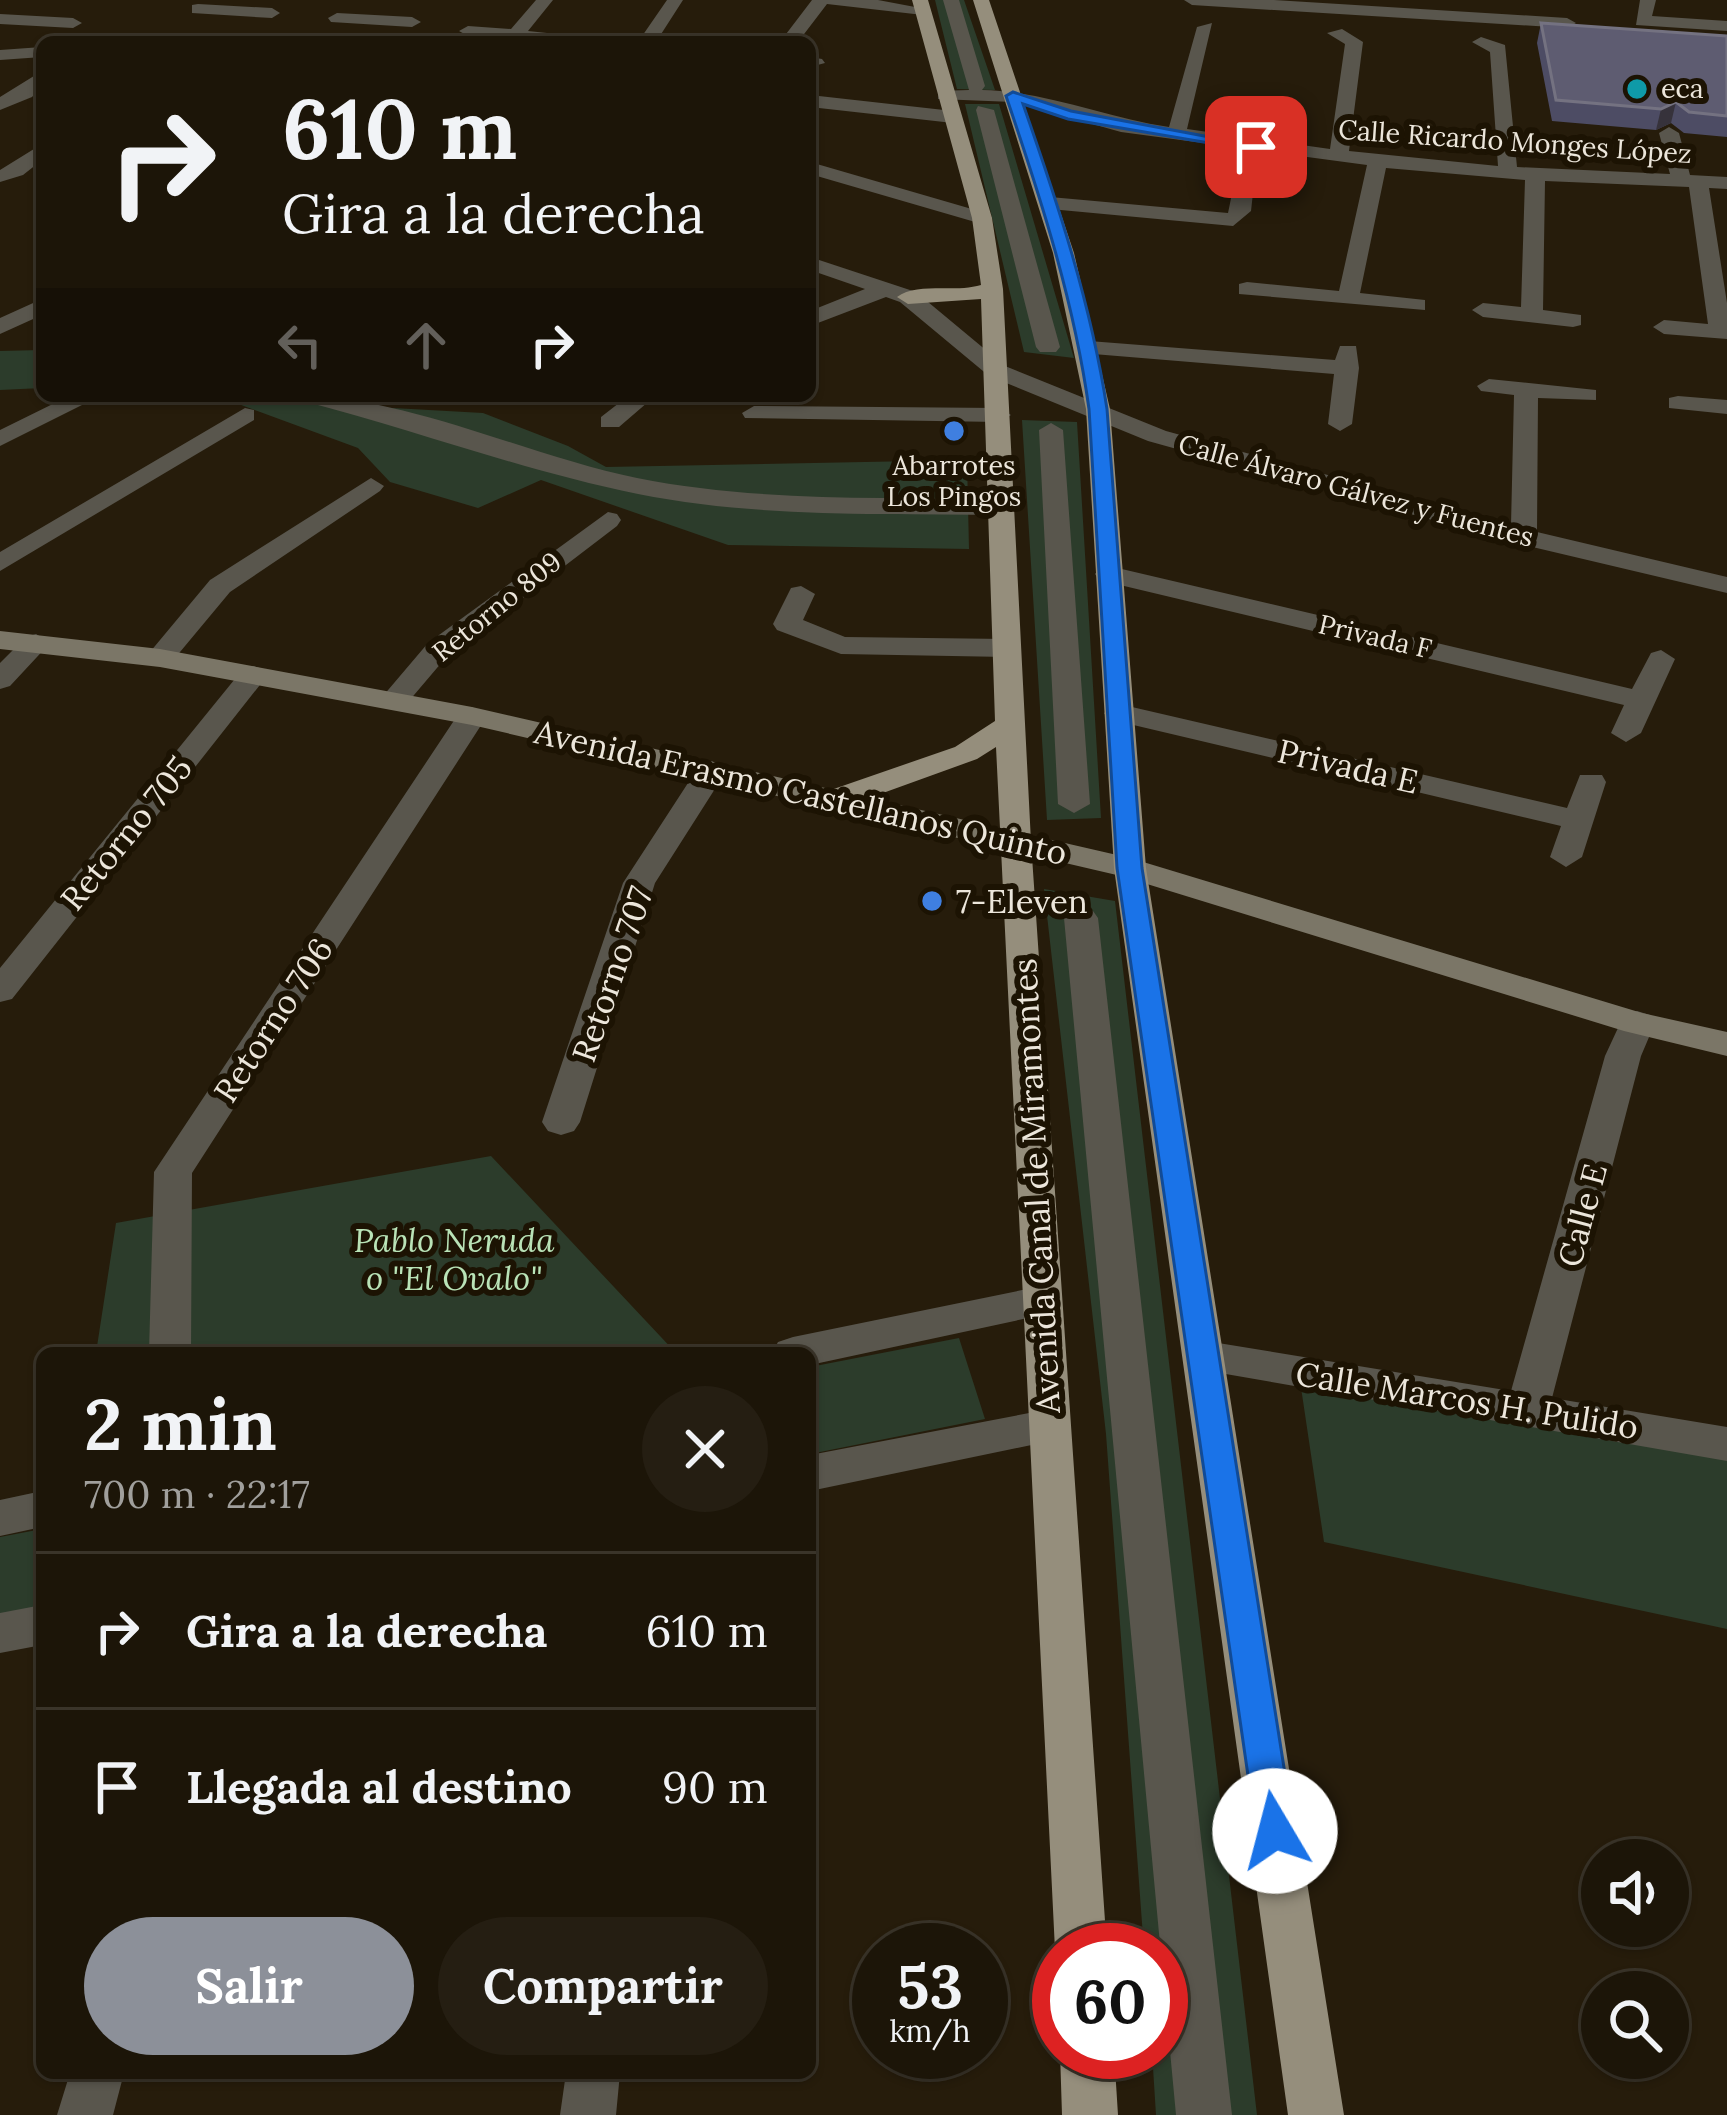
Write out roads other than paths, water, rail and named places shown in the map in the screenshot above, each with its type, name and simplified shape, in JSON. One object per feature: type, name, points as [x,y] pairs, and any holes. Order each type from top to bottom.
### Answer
[{"type":"main road","name":"Avenida Canal de Miramontes","points":[[981,0],[975,101],[997,371],[1016,842],[1079,1923]]},
{"type":"main road","name":"Avenida Canal de Miramontes","points":[[921,5],[975,101],[1050,203],[1089,347],[1098,409],[1130,868],[1316,2115]]},
{"type":"main road","points":[[896,293],[964,297],[992,289]]},
{"type":"main road","points":[[836,800],[966,753],[1013,722]]},
{"type":"main road","points":[[1088,2079],[1090,2115]]},
{"type":"street","points":[[379,21],[400,0]]},
{"type":"street","points":[[515,35],[545,0]]},
{"type":"street","points":[[651,36],[676,0]]},
{"type":"street","points":[[793,36],[821,0]]},
{"type":"street","points":[[832,0],[921,5]]},
{"type":"street","points":[[951,0],[975,101],[1048,347]]},
{"type":"street","points":[[1192,0],[1506,9],[1567,23]]},
{"type":"street","points":[[1648,0],[1642,21],[1727,26]]},
{"type":"street","points":[[198,9],[244,12],[266,7]]},
{"type":"street","points":[[64,36],[88,8]]},
{"type":"street","points":[[338,18],[412,22]]},
{"type":"street","points":[[0,19],[73,23]]},
{"type":"street","points":[[1175,135],[1206,27]]},
{"type":"street","points":[[468,32],[528,36]]},
{"type":"street","points":[[1336,33],[1354,41],[1339,157]]},
{"type":"street","points":[[1480,41],[1499,49],[1508,173]]},
{"type":"street","points":[[0,56],[36,53]]},
{"type":"street","points":[[0,108],[36,82]]},
{"type":"street","name":"Calle Ricardo Monges López","points":[[816,100],[975,101],[1339,157],[1535,175],[1727,183]]},
{"type":"street","points":[[0,108],[36,111]]},
{"type":"street","points":[[1664,327],[1724,332],[1690,182],[1669,133]]},
{"type":"street","points":[[816,156],[831,150]]},
{"type":"street","points":[[8,174],[36,154]]},
{"type":"street","points":[[1348,299],[1378,161]]},
{"type":"street","points":[[816,170],[982,218]]},
{"type":"street","points":[[1532,315],[1535,175]]},
{"type":"street","points":[[1050,203],[1233,220],[1241,211],[1244,184]]},
{"type":"street","name":"Calle Álvaro Gálvez y Fuentes","points":[[816,265],[896,293],[997,371],[1157,436],[1524,537],[1727,585]]},
{"type":"street","points":[[1247,289],[1417,305]]},
{"type":"street","points":[[816,317],[896,293]]},
{"type":"street","points":[[6,324],[36,309]]},
{"type":"street","points":[[1483,310],[1573,320]]},
{"type":"street","points":[[6,324],[36,328]]},
{"type":"street","points":[[1089,347],[1347,360],[1340,424]]},
{"type":"street","points":[[1489,386],[1588,395]]},
{"type":"street","points":[[1524,537],[1526,389]]},
{"type":"street","points":[[0,439],[76,402]]},
{"type":"street","points":[[333,402],[641,486],[791,505],[1003,508]]},
{"type":"street","points":[[610,422],[635,402]]},
{"type":"street","points":[[1678,403],[1727,407]]},
{"type":"street","points":[[754,412],[999,415]]},
{"type":"street","points":[[0,563],[245,415]]},
{"type":"street","points":[[1051,430],[1074,804]]},
{"type":"street","points":[[160,658],[220,586],[371,486]]},
{"type":"street","name":"Retorno 809","points":[[393,702],[438,649],[608,520]]},
{"type":"street","name":"Privada F","points":[[1109,574],[1640,700]]},
{"type":"street","points":[[801,594],[787,624],[841,644],[1007,648]]},
{"type":"street","name":"Avenida Erasmo Castellanos Quinto","points":[[0,640],[253,674],[472,716],[712,770],[1130,868],[1637,1023],[1727,1044]]},
{"type":"street","points":[[0,680],[36,643]]},
{"type":"street","points":[[1626,733],[1661,659]]},
{"type":"street","name":"Retorno 705","points":[[0,991],[253,674]]},
{"type":"street","name":"Privada E","points":[[1119,713],[1576,820]]},
{"type":"street","name":"Retorno 706","points":[[170,1347],[173,1172],[472,716]]},
{"type":"street","name":"Retorno 707","points":[[561,1122],[640,883],[712,770]]},
{"type":"street","points":[[1566,857],[1591,782]]},
{"type":"street","points":[[1081,918],[1204,2115]]},
{"type":"street","name":"Calle E","points":[[1528,1408],[1623,1056],[1637,1023]]},
{"type":"street","points":[[816,1348],[1042,1301]]},
{"type":"street","name":"Calle Marcos H. Pulido","points":[[1206,1357],[1727,1444]]},
{"type":"street","points":[[816,1472],[1050,1426]]},
{"type":"street","points":[[0,1518],[36,1510]]},
{"type":"street","points":[[0,1633],[36,1625]]},
{"type":"street","points":[[85,2115],[95,2079]]},
{"type":"street","points":[[588,2115],[592,2079]]},
{"type":"place","name":"eca","points":[[1637,89]]},
{"type":"place","name":"Abarrotes Los Pingos","points":[[954,431]]},
{"type":"place","name":"7-Eleven","points":[[932,901]]},
{"type":"park label","name":"Pablo Neruda o \"El Ovalo\"","points":[[454,1259]]}]
